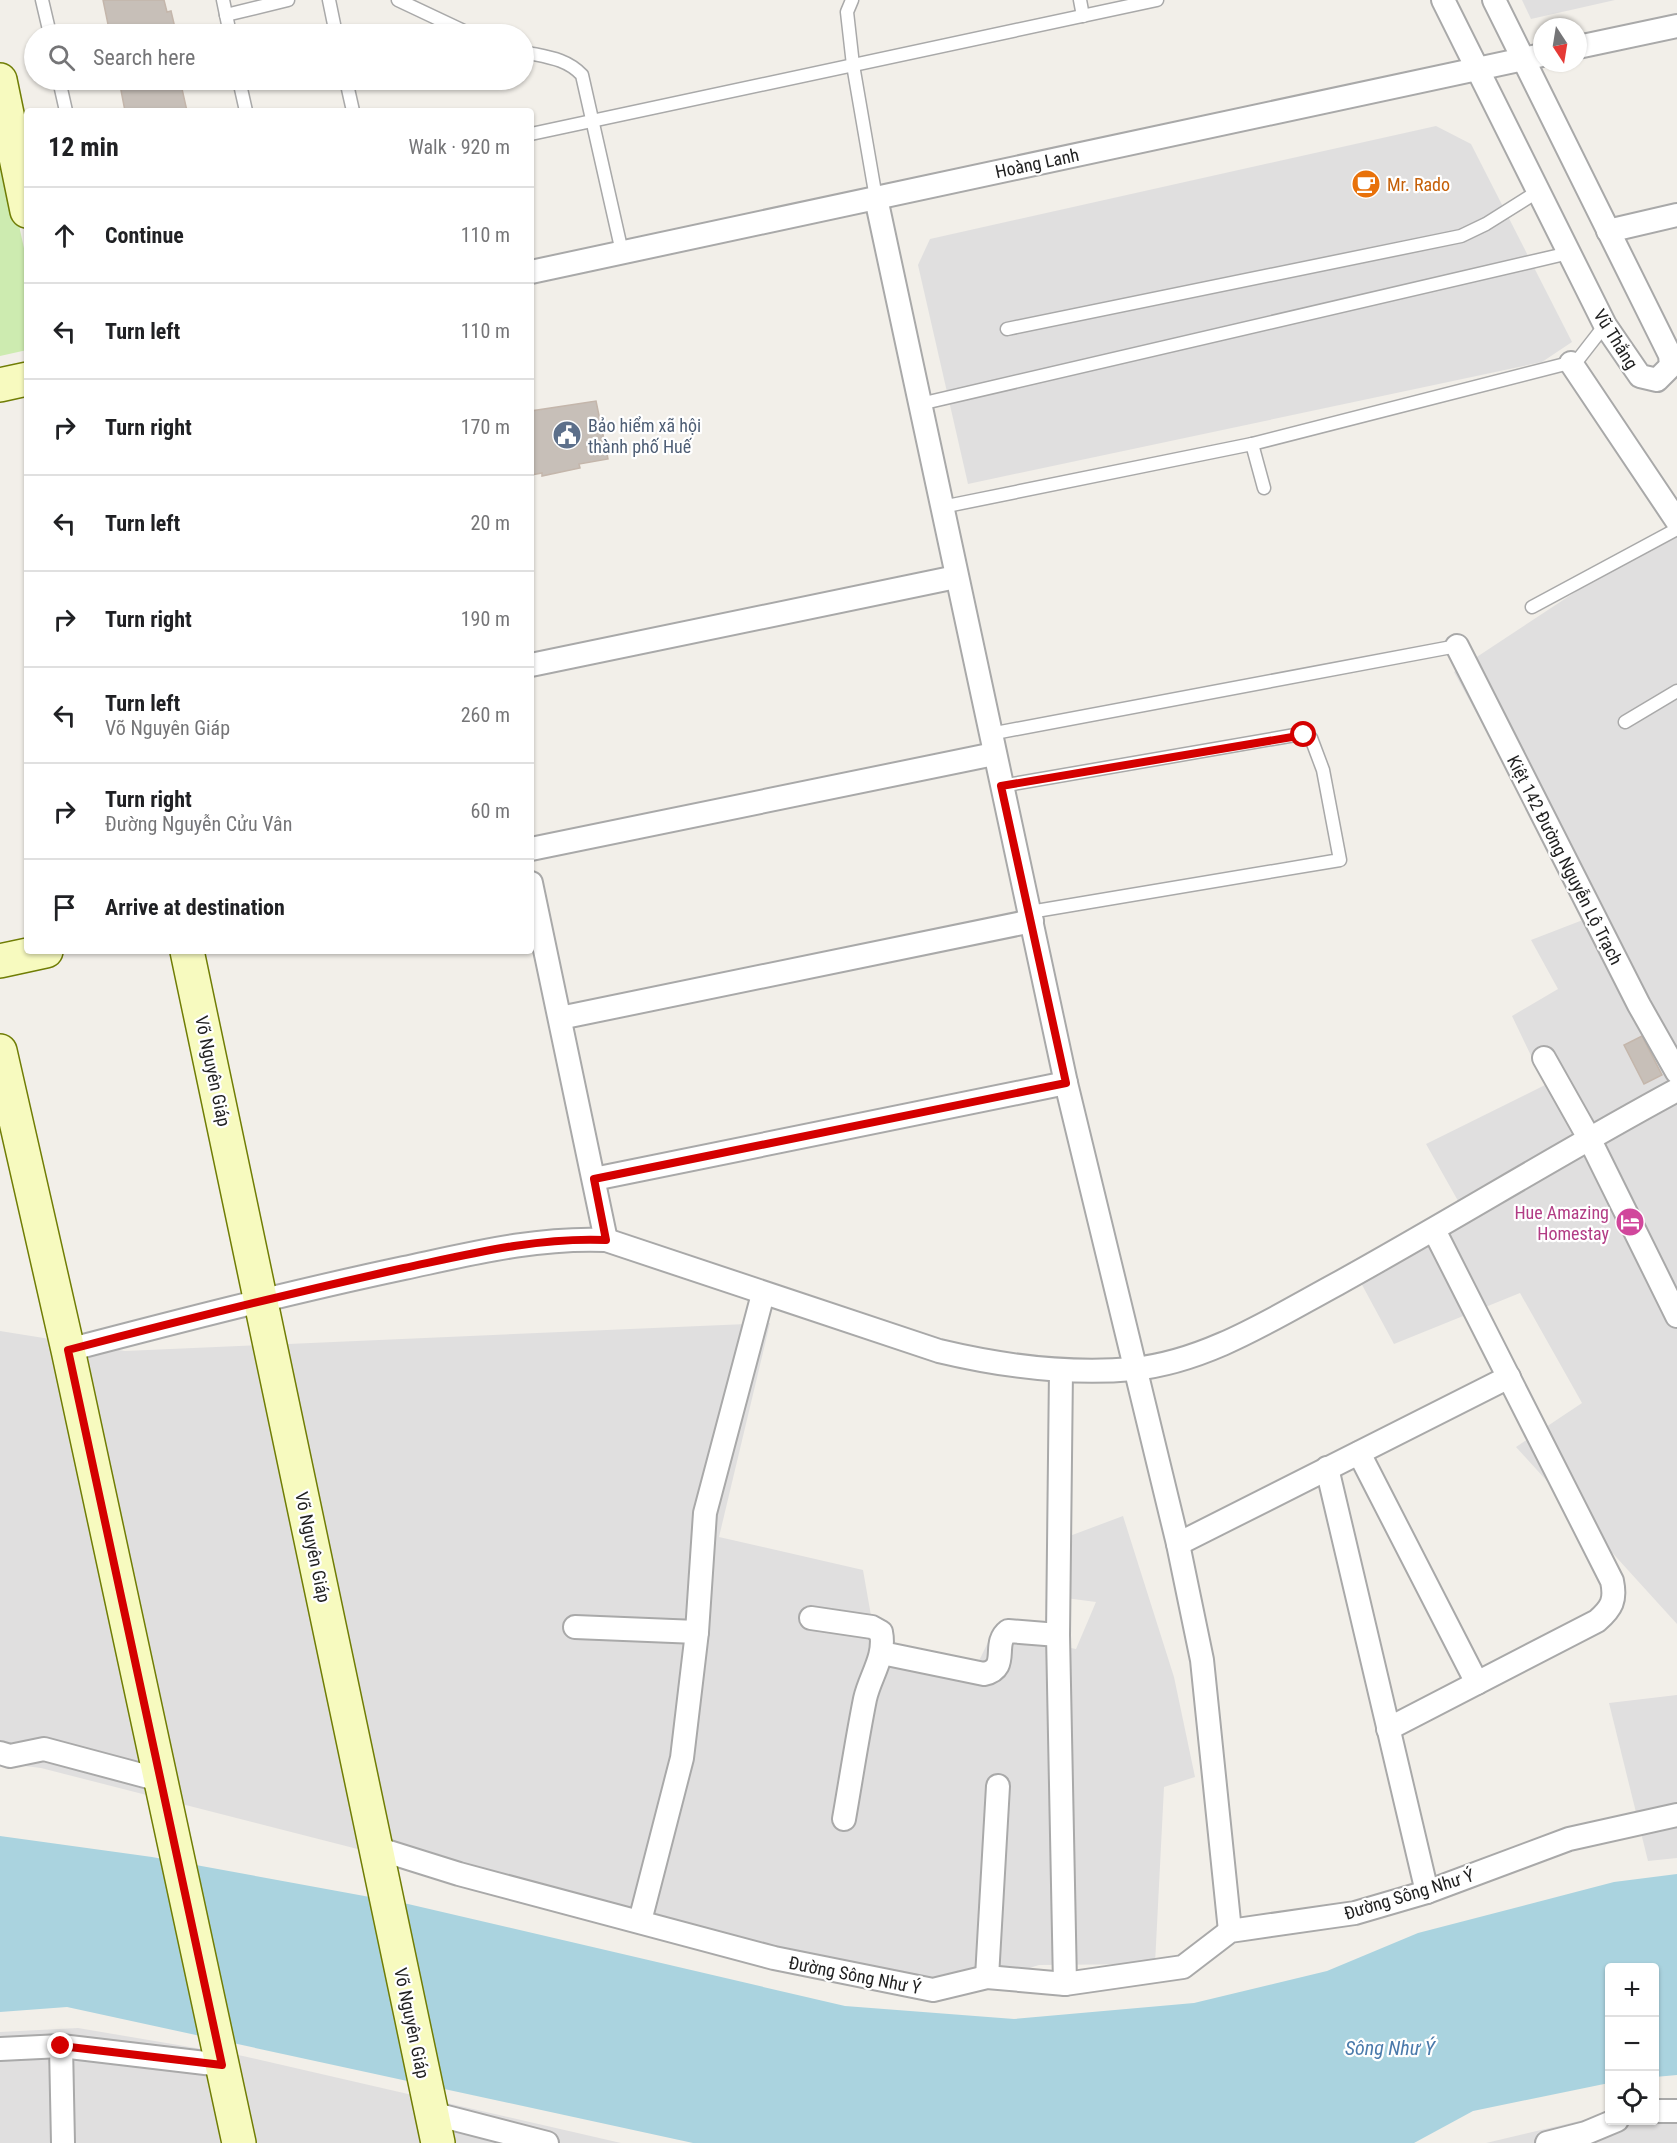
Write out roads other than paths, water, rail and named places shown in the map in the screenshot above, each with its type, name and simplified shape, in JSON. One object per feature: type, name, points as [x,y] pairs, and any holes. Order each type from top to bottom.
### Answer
[{"type":"street","name":"Vũ Thắng","points":[[1443,0],[1605,325],[1640,376],[1657,380],[1671,366],[1673,357],[1608,231],[1539,72]]},
{"type":"street","name":"Vũ Thắng","points":[[1494,0],[1533,57]]},
{"type":"street","points":[[1587,45],[1677,26]]},
{"type":"street","name":"Hoàng Lanh","points":[[534,271],[1533,57]]},
{"type":"street","points":[[0,80],[22,159],[24,180]]},
{"type":"street","points":[[876,198],[1066,1083],[1178,1544],[1202,1660],[1230,1930]]},
{"type":"street","points":[[1608,231],[1677,215]]},
{"type":"street","points":[[1571,363],[1677,521]]},
{"type":"street","points":[[0,385],[24,380]]},
{"type":"street","points":[[534,664],[956,577]]},
{"type":"street","name":"Kiệt 142 Đường Nguyễn Lộ Trạch","points":[[1457,646],[1623,974],[1677,1072]]},
{"type":"street","points":[[534,848],[992,744]]},
{"type":"street","points":[[534,897],[606,1240]]},
{"type":"street","points":[[560,1018],[1031,916]]},
{"type":"street","points":[[0,961],[32,954]]},
{"type":"street","name":"Võ Nguyên Giáp","points":[[188,954],[432,2116]]},
{"type":"street","points":[[0,1051],[68,1350],[239,2143]]},
{"type":"street","points":[[1544,1058],[1589,1137],[1677,1316]]},
{"type":"street","points":[[594,1179],[1066,1083]]},
{"type":"street","points":[[68,1350],[261,1299],[499,1248],[573,1239],[606,1240],[939,1351],[995,1364],[1061,1370],[1134,1369],[1182,1359],[1258,1327],[1434,1230],[1589,1137],[1677,1090]]},
{"type":"street","points":[[1388,1729],[1597,1621],[1611,1609],[1615,1595],[1612,1581],[1434,1230]]},
{"type":"street","points":[[640,1921],[682,1758],[697,1632],[705,1513],[763,1294]]},
{"type":"street","points":[[1061,1370],[1058,1635],[1065,1984]]},
{"type":"street","points":[[1178,1544],[1509,1377]]},
{"type":"street","points":[[1359,1453],[1477,1683]]},
{"type":"street","points":[[1327,1468],[1427,1892]]},
{"type":"street","points":[[811,1618],[872,1627],[881,1632],[882,1653],[866,1696],[844,1819]]},
{"type":"street","points":[[575,1628],[697,1632]]},
{"type":"street","points":[[882,1653],[984,1674],[993,1671],[998,1666],[1002,1640],[1008,1631],[1058,1635]]},
{"type":"street","points":[[0,1753],[10,1756],[44,1749],[164,1795]]},
{"type":"street","points":[[987,1977],[998,1786]]},
{"type":"street","name":"Đường Sông Như Ý","points":[[378,1857],[459,1874],[774,1958],[933,1990],[987,1977],[1065,1984],[1183,1967],[1230,1930],[1355,1913],[1427,1892],[1569,1839],[1677,1815]]},
{"type":"street","points":[[0,2049],[61,2046],[221,2060]]},
{"type":"street","points":[[61,2046],[63,2143]]},
{"type":"street","points":[[1659,2111],[1677,2110]]},
{"type":"street","points":[[432,2116],[547,2143]]},
{"type":"street","points":[[1547,2143],[1587,2138],[1610,2125]]},
{"type":"lane","points":[[42,0],[48,24]]},
{"type":"lane","points":[[223,0],[228,24]]},
{"type":"lane","points":[[226,15],[288,0]]},
{"type":"lane","points":[[329,0],[334,24]]},
{"type":"lane","points":[[398,0],[449,24]]},
{"type":"lane","points":[[852,0],[847,12],[853,65],[876,198]]},
{"type":"lane","points":[[1080,0],[1083,16]]},
{"type":"lane","points":[[534,133],[1157,0]]},
{"type":"lane","points":[[534,54],[561,60],[573,66],[582,75],[622,252]]},
{"type":"lane","points":[[61,90],[65,108]]},
{"type":"lane","points":[[241,90],[245,108]]},
{"type":"lane","points":[[348,90],[351,108]]},
{"type":"lane","points":[[1008,329],[1461,236],[1486,224],[1537,192]]},
{"type":"lane","points":[[920,404],[1569,253]]},
{"type":"lane","points":[[942,507],[1252,444],[1571,363],[1577,361],[1605,325]]},
{"type":"lane","points":[[1252,444],[1264,488]]},
{"type":"lane","points":[[1532,607],[1677,530]]},
{"type":"lane","points":[[992,744],[1457,646]]},
{"type":"lane","points":[[1625,722],[1677,691]]},
{"type":"lane","points":[[1001,786],[1295,735],[1311,738],[1323,770],[1340,860],[1031,916]]},
{"type":"water","name":"Sông Như Ý","points":[[0,1836],[152,1857],[408,1904],[845,2006],[1014,2019],[1194,2003],[1327,1971],[1418,1933],[1614,1882],[1677,1874],[1677,2075],[1659,2077],[1659,1963],[1605,1963],[1605,2084],[1473,2111],[1414,2143],[693,2143],[67,2007],[0,2012]]},
{"type":"place","name":"Mr. Rado","points":[[1366,184]]},
{"type":"place","name":"Bảo hiểm xã hội thành phố Huế","points":[[567,435]]},
{"type":"place","name":"Hue Amazing Homestay","points":[[1630,1222]]}]
